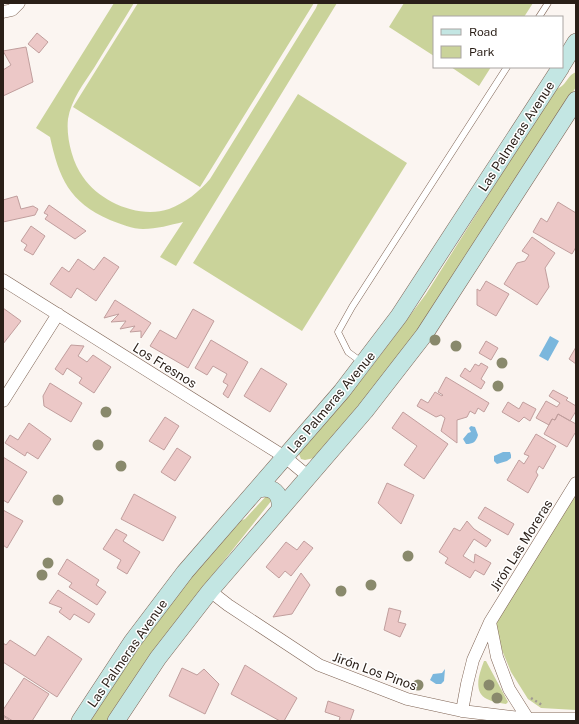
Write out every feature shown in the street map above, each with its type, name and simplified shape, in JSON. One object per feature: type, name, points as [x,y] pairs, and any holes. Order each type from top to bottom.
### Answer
[{"type":"main road","name":"Las Palmeras Avenue","points":[[563,63],[576,42]]},
{"type":"main road","points":[[563,67],[576,66]]},
{"type":"main road","name":"Las Palmeras Avenue","points":[[80,721],[110,675],[185,572],[258,489],[364,363],[399,316],[560,68]]},
{"type":"main road","points":[[116,721],[158,658],[210,590],[365,411],[424,335],[576,100]]},
{"type":"main road","points":[[258,489],[265,487],[272,489],[278,494],[281,501],[280,508]]},
{"type":"street","points":[[3,12],[12,10],[19,3]]},
{"type":"street","name":"Los Fresnos","points":[[3,280],[285,457],[308,477]]},
{"type":"street","points":[[3,401],[58,314]]},
{"type":"street","name":"Jirón Las Moreras","points":[[462,711],[467,684],[474,660],[490,622],[576,483]]},
{"type":"street","name":"Jirón Los Pinos","points":[[210,590],[228,606],[319,665],[407,699],[462,711],[528,719],[576,720]]},
{"type":"street","points":[[490,622],[497,657],[510,689],[528,719]]},
{"type":"lane","points":[[540,16],[548,3]]},
{"type":"lane","points":[[364,363],[348,352],[338,332],[352,307],[506,68]]},
{"type":"path","points":[[527,694],[540,705],[548,706]]},
{"type":"green space","points":[[114,3],[134,3],[75,98],[68,119],[69,141],[73,157],[79,171],[90,186],[99,194],[110,201],[133,210],[157,212],[181,204],[206,184],[318,3],[337,3],[176,266],[160,257],[183,222],[158,228],[139,229],[118,223],[96,213],[75,197],[62,177],[57,165],[50,137],[36,128]]},
{"type":"green space","points":[[138,3],[314,3],[200,187],[73,107]]},
{"type":"green space","points":[[404,3],[533,3],[525,16],[433,16],[433,55],[389,27]]},
{"type":"green space","points":[[452,68],[490,68],[479,86]]},
{"type":"green space","points":[[576,72],[576,87],[416,334],[365,398],[314,458],[305,460],[301,459],[299,454],[303,447],[367,373],[426,294],[554,91],[562,86],[570,76]]},
{"type":"green space","points":[[298,94],[407,163],[302,331],[193,263]]},
{"type":"green space","points":[[576,490],[576,710],[541,708],[528,699],[511,672],[499,643],[496,618]]},
{"type":"green space","points":[[268,494],[272,500],[192,601],[109,721],[87,721],[167,608],[235,523],[245,519]]},
{"type":"green space","points":[[484,661],[486,661],[508,702],[506,704],[494,702],[482,696],[478,687],[478,682]]},
{"type":"water","points":[[550,336],[559,341],[548,361],[539,356]]},
{"type":"water","points":[[471,426],[475,427],[478,435],[474,442],[471,444],[466,444],[463,439],[468,433],[471,432],[469,428]]},
{"type":"water","points":[[503,452],[510,452],[511,458],[497,464],[494,461],[494,456]]},
{"type":"water","points":[[445,669],[444,681],[441,684],[436,684],[430,680],[433,674],[442,673]]},
{"type":"building","points":[[37,33],[48,42],[39,53],[28,44]]},
{"type":"building","points":[[26,47],[33,82],[3,96],[3,70],[11,65],[3,51]]},
{"type":"building","points":[[17,196],[21,209],[33,206],[38,209],[35,215],[3,222],[3,200]]},
{"type":"building","points":[[558,202],[576,213],[576,247],[572,254],[533,232],[541,218],[547,222]]},
{"type":"building","points":[[49,205],[86,231],[75,239],[45,219],[48,215],[44,213]]},
{"type":"building","points":[[31,226],[45,236],[33,255],[24,250],[27,245],[21,241]]},
{"type":"building","points":[[532,237],[555,253],[545,268],[549,287],[537,305],[504,284],[517,263],[525,261],[529,255],[522,251]]},
{"type":"building","points":[[104,257],[119,267],[96,301],[77,288],[71,298],[50,284],[62,267],[69,272],[78,259],[94,270]]},
{"type":"building","points":[[486,281],[509,294],[496,316],[477,305],[477,289],[480,291]]},
{"type":"building","points":[[115,300],[151,323],[141,338],[141,331],[130,332],[135,326],[120,329],[126,321],[111,322],[119,314],[104,318]]},
{"type":"building","points":[[3,308],[21,321],[3,344]]},
{"type":"building","points":[[193,309],[214,321],[188,368],[150,346],[160,330],[176,339]]},
{"type":"building","points":[[211,340],[248,362],[228,398],[223,394],[228,385],[223,382],[227,374],[213,366],[207,375],[195,368]]},
{"type":"building","points":[[486,341],[498,348],[491,360],[479,353]]},
{"type":"building","points":[[71,345],[84,346],[78,356],[87,362],[93,355],[111,367],[94,393],[79,383],[82,378],[67,368],[63,375],[55,369]]},
{"type":"building","points":[[576,347],[576,364],[569,359]]},
{"type":"building","points":[[481,363],[488,367],[481,379],[485,382],[481,389],[460,376],[465,368],[470,372],[475,364],[479,366]]},
{"type":"building","points":[[261,368],[287,384],[270,412],[244,396]]},
{"type":"building","points":[[446,377],[489,403],[484,412],[478,408],[475,414],[470,411],[467,417],[457,420],[457,443],[441,431],[445,418],[441,415],[436,417],[417,406],[421,399],[428,403],[435,392],[442,396],[443,395],[438,392]]},
{"type":"building","points":[[50,383],[82,403],[71,422],[44,406],[43,396]]},
{"type":"building","points":[[553,390],[568,398],[566,400],[576,406],[576,411],[570,421],[558,414],[555,420],[552,419],[549,425],[536,418],[546,401],[557,407],[560,403],[549,396]]},
{"type":"building","points":[[508,402],[519,409],[523,402],[536,409],[530,421],[524,417],[519,422],[502,412]]},
{"type":"building","points":[[403,412],[448,444],[424,479],[404,465],[417,446],[392,428]]},
{"type":"building","points":[[558,414],[576,424],[576,434],[575,433],[567,447],[544,434],[552,419],[555,420]]},
{"type":"building","points":[[165,417],[179,426],[164,450],[149,441]]},
{"type":"building","points":[[29,423],[51,439],[38,459],[27,452],[25,456],[5,443],[10,435],[18,440]]},
{"type":"building","points":[[536,434],[556,446],[543,469],[539,466],[536,472],[538,475],[528,493],[507,480],[519,460],[524,464],[529,456],[524,454]]},
{"type":"building","points":[[177,448],[191,457],[175,481],[161,472]]},
{"type":"building","points":[[3,457],[27,472],[8,503],[3,500]]},
{"type":"building","points":[[387,483],[414,495],[401,524],[378,503]]},
{"type":"building","points":[[134,494],[176,517],[163,541],[121,519]]},
{"type":"building","points":[[485,507],[514,524],[508,535],[478,518]]},
{"type":"building","points":[[3,510],[23,521],[7,548],[3,545]]},
{"type":"building","points":[[467,521],[474,529],[491,540],[486,547],[474,539],[463,556],[474,563],[475,554],[491,563],[484,575],[475,570],[470,578],[445,563],[448,558],[439,552],[454,528],[460,531]]},
{"type":"building","points":[[116,529],[127,535],[123,541],[140,552],[127,574],[117,568],[121,560],[103,549]]},
{"type":"building","points":[[304,541],[313,548],[291,576],[285,571],[279,578],[266,567],[286,542],[297,550]]},
{"type":"building","points":[[67,559],[99,580],[96,585],[106,592],[97,605],[69,587],[72,583],[58,574]]},
{"type":"building","points":[[301,573],[310,585],[292,614],[273,617]]},
{"type":"building","points":[[58,590],[95,614],[89,623],[74,614],[70,620],[59,612],[62,608],[49,603]]},
{"type":"building","points":[[389,608],[401,611],[398,622],[406,624],[400,637],[384,630]]},
{"type":"building","points":[[48,636],[82,659],[57,697],[3,662],[3,643],[6,645],[10,640],[35,656]]},
{"type":"building","points":[[245,665],[297,698],[284,721],[280,721],[231,694]]},
{"type":"building","points":[[182,668],[197,675],[204,669],[219,684],[205,714],[169,696]]},
{"type":"building","points":[[24,678],[49,694],[32,721],[13,721],[3,715],[3,710]]},
{"type":"building","points":[[328,701],[354,710],[350,721],[339,721],[340,717],[325,712]]},
{"type":"building","points":[[3,716],[11,721],[3,721]]}]
